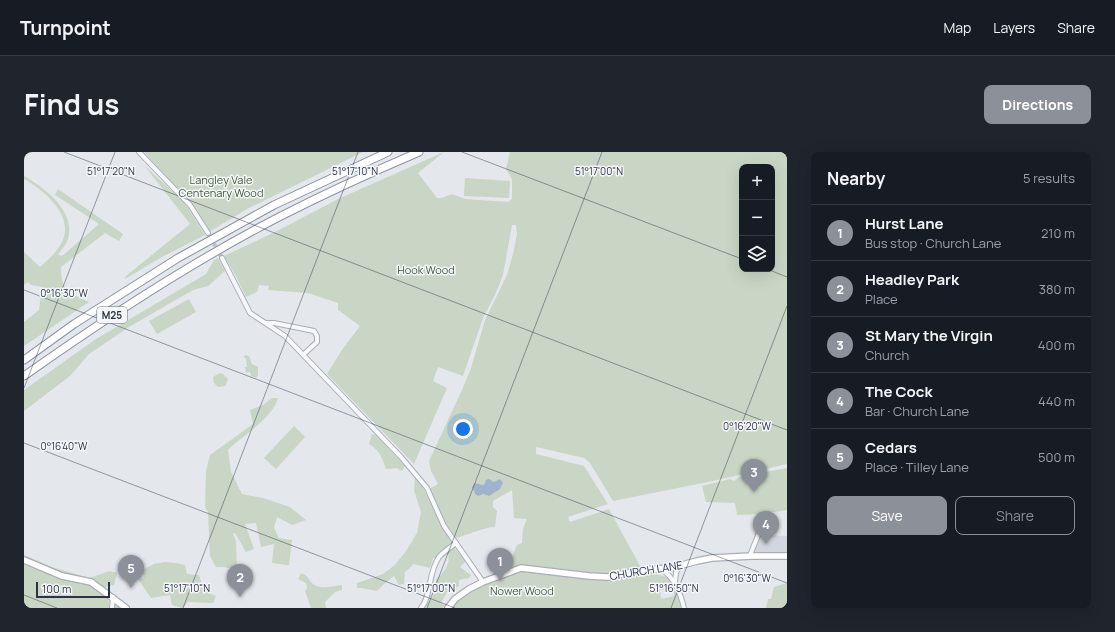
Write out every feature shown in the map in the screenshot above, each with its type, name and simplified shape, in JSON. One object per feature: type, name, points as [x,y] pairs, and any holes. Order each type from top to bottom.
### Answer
[{"type":"highway","name":"M25","points":[[24,360],[74,324],[178,258],[274,205],[388,152]]},
{"type":"highway","name":"M25","points":[[24,376],[83,334],[186,269],[281,216],[419,152]]},
{"type":"street","points":[[139,152],[190,205],[208,233]]},
{"type":"street","points":[[222,258],[250,313],[285,336],[304,354],[401,457],[427,488],[444,526],[483,582]]},
{"type":"street","points":[[265,323],[274,322],[314,331],[317,336],[317,342],[304,354]]},
{"type":"street","points":[[750,556],[760,530],[762,521],[760,515]]},
{"type":"street","points":[[421,608],[426,603],[432,571],[439,556],[456,543]]},
{"type":"street","name":"CHURCH LANE","points":[[448,608],[455,599],[469,589],[483,582],[521,568],[608,577],[642,570],[680,566],[712,558],[787,556]]},
{"type":"street","points":[[24,560],[62,576],[91,582],[126,608]]},
{"type":"street","points":[[674,582],[676,573],[680,566]]},
{"type":"street","points":[[660,569],[668,574],[674,582],[684,608]]},
{"type":"street","points":[[112,608],[113,597]]},
{"type":"shaded area","points":[[759,535],[787,536],[787,554],[752,554]]},
{"type":"green space","name":"Langley Vale Centenary Wood","points":[[144,152],[363,152],[247,209],[209,232],[196,209]]},
{"type":"green space","points":[[444,152],[418,173],[437,198],[442,198],[452,194],[465,199],[508,202],[512,199],[512,179],[506,169],[510,152],[787,152],[787,464],[613,501],[590,463],[584,458],[536,447],[536,454],[584,466],[608,504],[568,517],[570,522],[609,509],[640,566],[620,572],[604,574],[557,569],[557,574],[591,579],[612,580],[648,574],[662,576],[670,579],[674,585],[681,608],[451,608],[471,591],[511,574],[512,557],[517,545],[522,543],[523,529],[527,519],[514,518],[512,490],[493,501],[493,507],[497,511],[495,527],[456,538],[441,515],[429,489],[438,484],[431,471],[429,461],[462,390],[471,368],[485,320],[507,275],[517,234],[516,225],[512,225],[503,275],[483,318],[463,376],[438,367],[433,381],[447,388],[414,464],[327,374],[342,350],[360,326],[338,310],[338,303],[308,293],[268,290],[269,286],[259,285],[257,292],[246,297],[224,256],[275,232],[338,199]],"holes":[[[494,482],[489,496],[483,494],[475,483],[484,485]],[[673,589],[674,596],[661,599],[660,590]]]},
{"type":"green space","points":[[144,165],[185,203],[205,235],[160,258],[125,279],[126,276],[190,224]]},
{"type":"green space","points":[[24,176],[41,187],[57,202],[67,219],[69,229],[68,239],[58,255],[62,256],[99,224],[55,195],[58,189],[123,234],[119,241],[105,233],[61,267],[62,281],[67,290],[89,302],[24,346],[24,322],[39,310],[42,287],[31,285],[28,282],[24,285],[24,252],[40,267],[58,249],[65,232],[61,214],[55,205],[40,190],[24,179]]},
{"type":"green space","points":[[465,178],[510,181],[509,198],[464,196]]},
{"type":"green space","points":[[218,258],[225,271],[208,286],[193,290],[129,327],[89,354],[70,376],[24,411],[24,390],[96,339],[206,274],[214,260]]},
{"type":"green space","points":[[189,299],[196,312],[157,334],[149,321]]},
{"type":"green space","points":[[245,355],[249,356],[252,364],[258,367],[258,375],[256,378],[251,376],[250,372],[246,373],[245,367],[247,367],[246,358],[244,358]]},
{"type":"green space","points":[[220,373],[228,379],[225,386],[218,387],[214,383],[213,377]]},
{"type":"green space","points":[[272,398],[278,398],[270,413],[264,420],[228,450],[231,472],[242,494],[263,498],[290,507],[306,520],[292,525],[277,517],[274,528],[279,538],[292,540],[289,565],[272,563],[274,544],[261,547],[256,523],[245,524],[254,549],[246,552],[235,533],[233,534],[236,541],[237,570],[216,567],[210,556],[208,512],[205,507],[206,471],[210,455],[253,424],[250,410],[263,405]]},
{"type":"green space","points":[[294,426],[305,437],[276,469],[264,458]]},
{"type":"green space","points":[[372,434],[376,435],[405,466],[402,471],[397,468],[386,469],[378,452],[369,444]]},
{"type":"green space","points":[[787,468],[787,510],[762,514],[737,515],[735,503],[706,502],[702,486],[730,479],[734,481],[739,477]]},
{"type":"green space","points":[[415,478],[422,486],[455,549],[466,561],[460,567],[471,575],[469,578],[459,580],[459,586],[447,592],[441,603],[445,606],[443,608],[427,608],[426,606],[436,591],[436,580],[447,565],[449,558],[448,554],[442,558],[433,558],[430,568],[414,564],[405,572],[404,584],[399,585],[394,576],[377,591],[357,588],[357,583],[383,574],[395,565],[417,533],[421,512],[414,490]]},
{"type":"green space","points":[[24,555],[52,567],[89,578],[110,571],[117,573],[114,585],[106,587],[103,592],[109,602],[109,607],[117,603],[122,608],[30,608],[24,605]]},
{"type":"green space","points":[[165,562],[185,565],[187,574],[199,575],[204,591],[216,596],[213,603],[188,602],[182,608],[172,605],[170,595],[151,598],[138,579],[144,578],[142,570],[154,564]]},
{"type":"green space","points":[[301,573],[316,586],[327,587],[342,585],[342,590],[335,592],[325,602],[326,608],[311,608],[305,591],[307,588],[306,583],[298,579]]},
{"type":"green space","points":[[787,583],[787,608],[766,608],[768,599],[771,599],[774,587]]},
{"type":"water","points":[[489,479],[494,482],[500,479],[503,483],[500,489],[489,496],[483,494],[479,496],[476,495],[472,487],[475,483],[484,485],[486,480]]},
{"type":"tunnel","points":[[208,233],[222,258]]},
{"type":"place","name":"St Mary the Virgin","points":[[754,492]]},
{"type":"place","name":"The Cock","points":[[766,544]]},
{"type":"place","name":"Hurst Lane","points":[[500,581]]},
{"type":"place","name":"Cedars","points":[[131,588]]},
{"type":"place","name":"Headley Park","points":[[240,597]]},
{"type":"park label","name":"Hook Wood","points":[[426,269]]},
{"type":"park label","name":"Nower Wood","points":[[522,590]]}]
